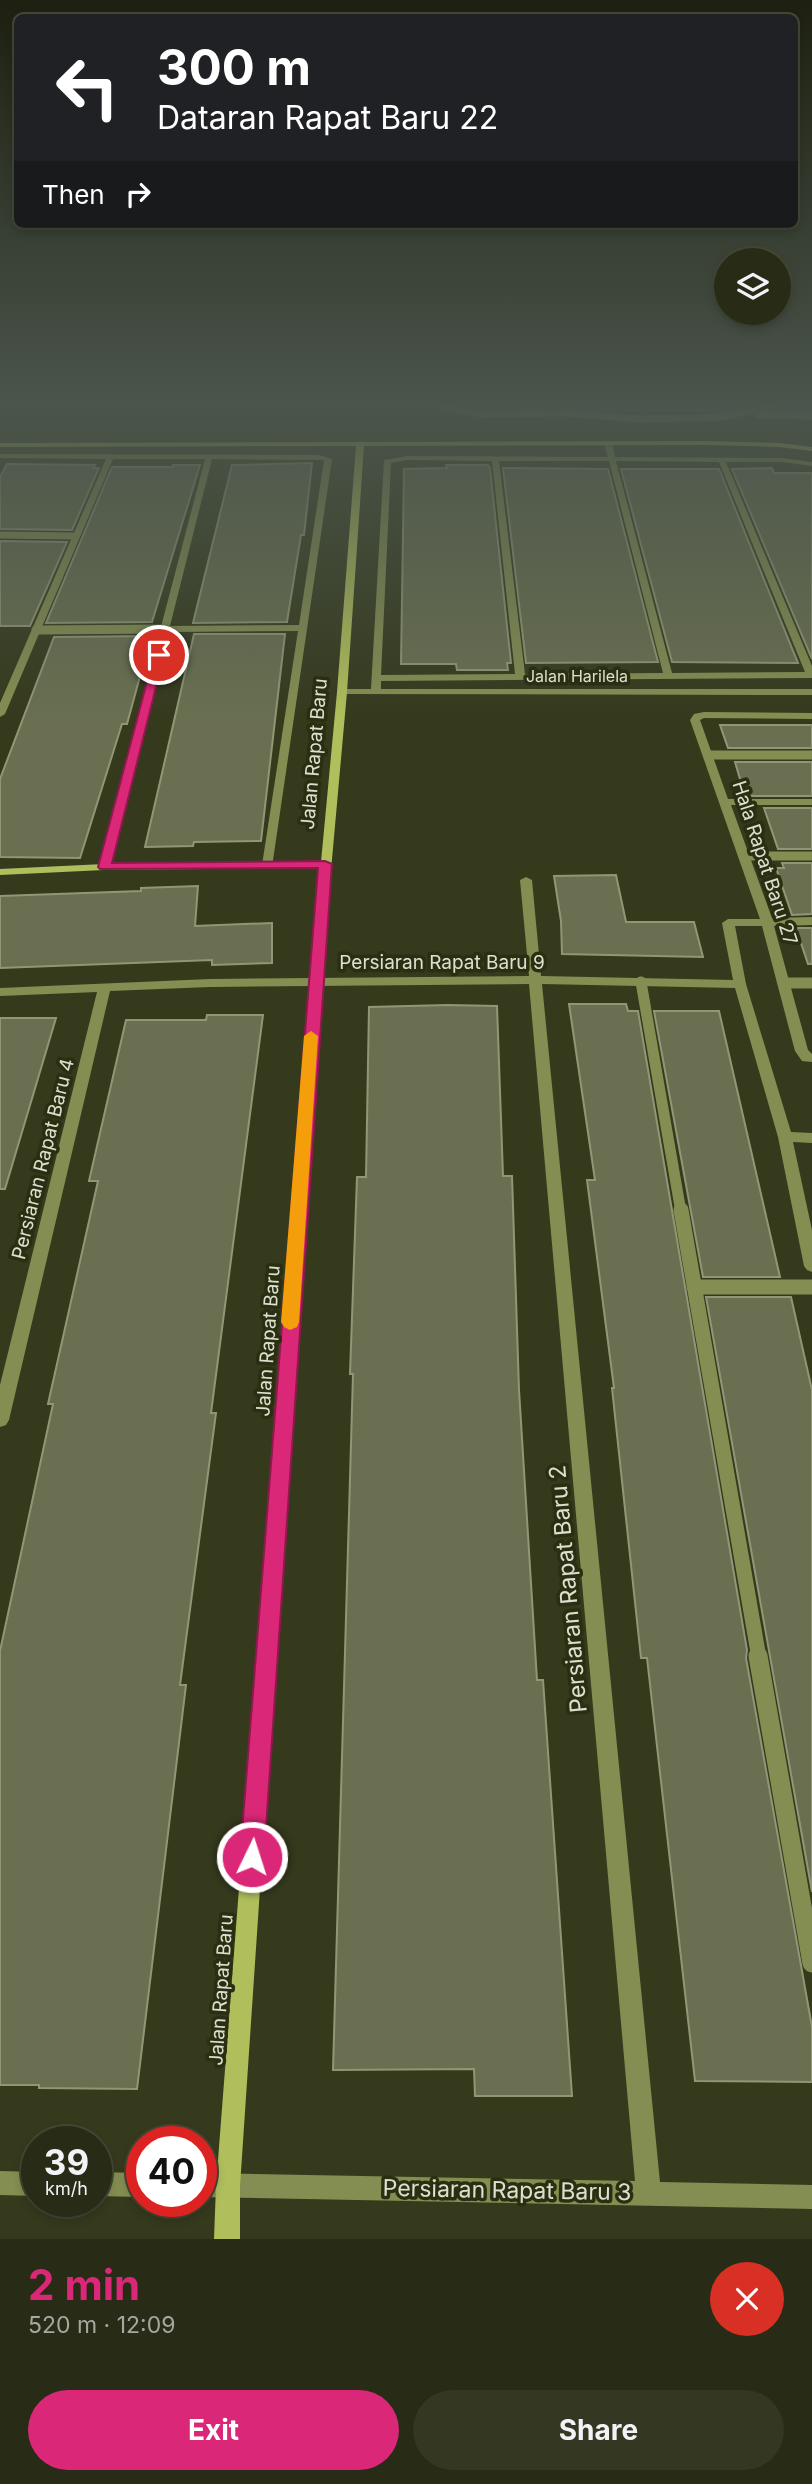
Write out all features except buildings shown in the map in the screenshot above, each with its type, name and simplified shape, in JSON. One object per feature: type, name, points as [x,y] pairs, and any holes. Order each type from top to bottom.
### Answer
[{"type":"street","points":[[0,714],[88,509]]},
{"type":"street","points":[[104,867],[196,509]]},
{"type":"street","points":[[268,864],[321,509]]},
{"type":"street","name":"Jalan Rapat Baru","points":[[227,2239],[228,2186],[315,982],[342,692],[355,509]]},
{"type":"street","points":[[376,691],[385,509]]},
{"type":"street","points":[[501,509],[520,676]]},
{"type":"street","points":[[623,509],[668,676]]},
{"type":"street","points":[[378,678],[812,675],[742,509]]},
{"type":"street","points":[[166,628],[304,628]]},
{"type":"street","name":"Jalan Harilela","points":[[342,692],[812,692]]},
{"type":"street","name":"Hala Rapat Baru 27","points":[[812,716],[697,716],[695,720],[767,922],[802,1051],[807,1058],[812,1058]]},
{"type":"street","points":[[725,802],[812,802]]},
{"type":"street","points":[[0,872],[104,867],[325,864]]},
{"type":"street","name":"Persiaran Rapat Baru 2","points":[[526,880],[649,2193]]},
{"type":"street","points":[[812,921],[726,925],[740,984],[785,1137],[812,1266]]},
{"type":"street","name":"Persiaran Rapat Baru 9","points":[[0,992],[210,983],[537,980],[740,984]]},
{"type":"street","name":"Persiaran Rapat Baru 4","points":[[0,1420],[104,988]]},
{"type":"street","points":[[785,1137],[812,1138]]},
{"type":"street","points":[[0,2183],[21,2183]]},
{"type":"street","name":"Persiaran Rapat Baru 3","points":[[217,2186],[812,2197]]},
{"type":"lane","points":[[0,535],[76,536]]},
{"type":"lane","points":[[36,630],[166,628]]},
{"type":"lane","points":[[709,755],[812,755]]},
{"type":"lane","points":[[744,856],[812,856]]},
{"type":"lane","points":[[641,982],[812,1963]]},
{"type":"lane","points":[[784,983],[812,983]]},
{"type":"lane","points":[[694,1287],[812,1287]]},
{"type":"slow traffic","points":[[290,1322],[311,1036]]},
{"type":"route","points":[[159,655],[104,867],[325,864],[252,1857]]}]
